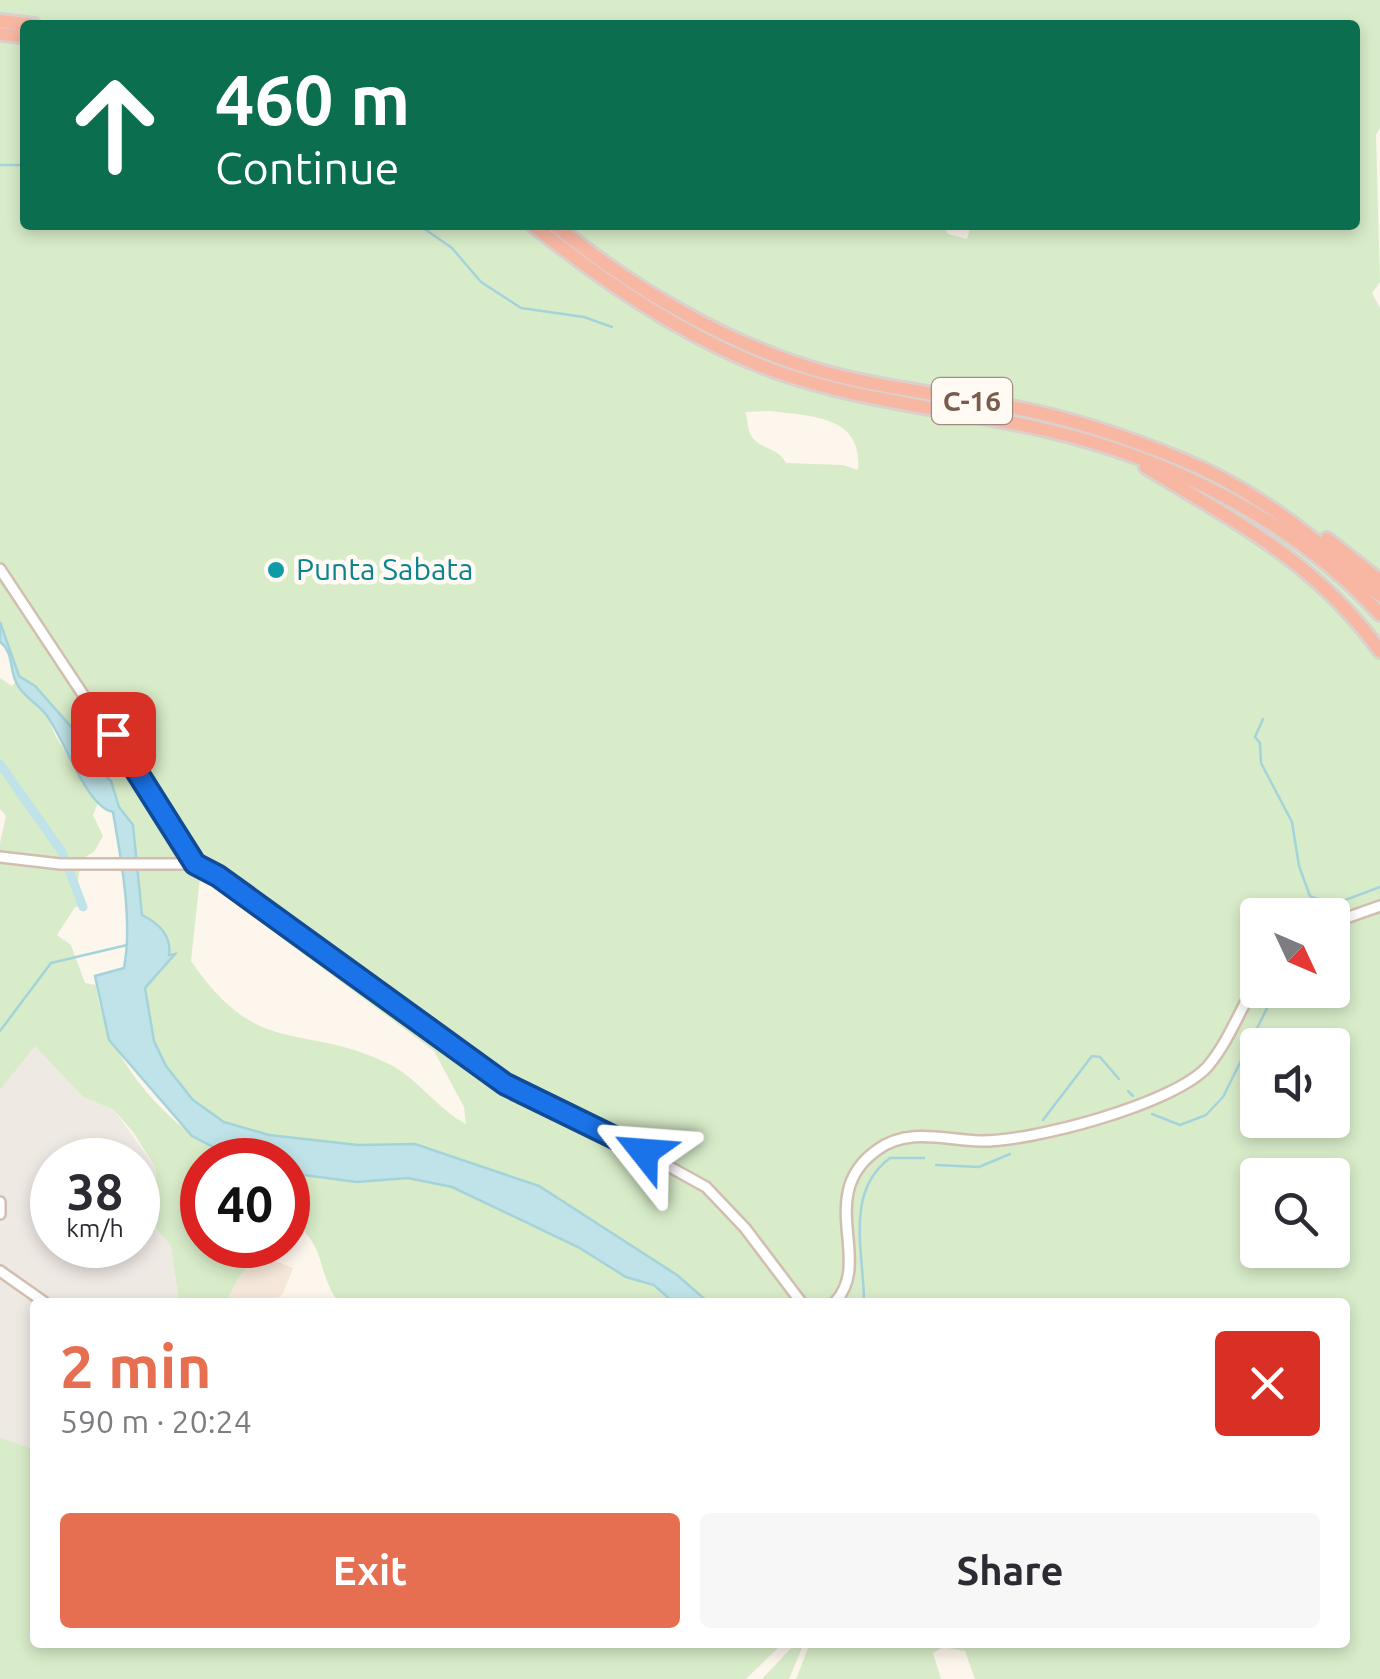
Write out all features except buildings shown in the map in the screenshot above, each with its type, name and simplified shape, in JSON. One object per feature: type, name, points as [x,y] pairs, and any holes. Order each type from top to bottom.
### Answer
[{"type":"highway","name":"C-16","points":[[541,230],[643,304],[772,370],[844,391],[1049,430],[1177,472],[1271,524],[1326,565],[1380,614]]},
{"type":"highway","name":"C-16","points":[[562,230],[684,312],[782,358],[829,374],[1064,418],[1184,460],[1262,502],[1336,556],[1380,595]]},
{"type":"highway","points":[[1123,452],[1244,522],[1304,566],[1380,651]]},
{"type":"highway","points":[[1184,460],[1207,466],[1264,495],[1380,581]]},
{"type":"street","points":[[0,569],[159,803],[192,865]]},
{"type":"street","points":[[0,857],[60,864],[192,865],[218,876],[505,1084],[594,1125],[706,1187],[745,1228],[798,1298]]},
{"type":"street","points":[[0,866],[20,861]]},
{"type":"street","points":[[1350,917],[1380,906]]},
{"type":"street","points":[[837,1298],[847,1282],[844,1216],[848,1186],[876,1151],[905,1137],[926,1135],[959,1140],[1016,1138],[1158,1098],[1208,1066],[1242,1008]]},
{"type":"street","points":[[0,1202],[0,1214]]},
{"type":"street","points":[[0,1271],[38,1298]]},
{"type":"shaded area","points":[[35,1045],[83,1097],[114,1110],[134,1138],[30,1138],[30,1268],[160,1268],[160,1233],[171,1246],[178,1298],[30,1298],[30,1448],[0,1437],[0,1090]]},
{"type":"shaded area","points":[[247,1268],[293,1268],[279,1298],[228,1298]]},
{"type":"green space","points":[[0,0],[1380,0],[1380,128],[1376,135],[1380,282],[1372,293],[1380,308],[1380,1679],[975,1679],[965,1651],[948,1648],[1350,1648],[1350,1298],[702,1298],[599,1223],[415,1144],[358,1145],[269,1135],[224,1122],[193,1100],[166,1066],[154,1041],[145,988],[169,956],[154,921],[142,915],[133,825],[119,807],[111,781],[90,761],[73,729],[35,686],[19,676],[0,622]],"holes":[[[771,411],[818,418],[843,429],[852,438],[858,470],[843,465],[786,463],[749,431],[745,412]],[[200,877],[434,1051],[464,1107],[466,1124],[387,1063],[260,1026],[238,1013],[191,961]]]},
{"type":"green space","points":[[0,678],[12,686],[16,682],[46,714],[57,739],[98,803],[93,815],[103,836],[94,852],[81,859],[78,882],[86,906],[75,907],[57,935],[71,945],[85,983],[96,985],[112,1039],[127,1065],[166,1113],[198,1138],[180,1138],[180,1268],[247,1268],[228,1298],[178,1298],[171,1246],[160,1233],[160,1138],[137,1138],[114,1110],[83,1097],[35,1046],[0,1090],[0,843],[6,816],[0,809]]},
{"type":"green space","points":[[310,1176],[357,1182],[408,1178],[452,1187],[578,1247],[626,1277],[654,1285],[669,1298],[336,1298],[310,1238]]},
{"type":"green space","points":[[0,1437],[30,1448],[30,1648],[778,1648],[746,1679],[0,1679]]},
{"type":"green space","points":[[791,1648],[802,1648],[789,1679],[762,1679]]},
{"type":"green space","points":[[808,1648],[941,1648],[933,1653],[941,1679],[796,1679]]},
{"type":"water","points":[[0,622],[19,676],[35,686],[73,729],[90,761],[111,781],[119,807],[133,825],[142,915],[163,931],[169,955],[175,954],[145,988],[154,1041],[166,1066],[193,1100],[224,1122],[296,1138],[192,1136],[109,1040],[95,976],[124,968],[127,930],[113,812],[93,797],[51,722],[20,688],[0,642]]},
{"type":"water","points":[[310,1140],[358,1145],[415,1144],[539,1186],[677,1275],[703,1298],[669,1298],[654,1285],[626,1277],[578,1247],[452,1187],[408,1178],[357,1182],[310,1176]]},
{"type":"waterway","points":[[0,165],[20,165]]},
{"type":"waterway","points":[[426,230],[452,248],[481,282],[521,308],[584,317],[612,327]]},
{"type":"waterway","points":[[1263,719],[1255,737],[1260,743],[1261,763],[1292,822],[1299,866],[1310,896],[1332,905],[1380,887]]},
{"type":"waterway","points":[[0,764],[62,852],[83,907]]},
{"type":"waterway","points":[[0,1031],[51,963],[127,945]]},
{"type":"waterway","points":[[1152,1114],[1180,1125],[1206,1115],[1223,1097],[1267,1008]]},
{"type":"waterway","points":[[1043,1120],[1092,1056],[1100,1057],[1119,1079]]},
{"type":"waterway","points":[[1128,1091],[1133,1096]]},
{"type":"waterway","points":[[936,1165],[979,1167],[1010,1154]]},
{"type":"waterway","points":[[864,1298],[860,1224],[867,1188],[890,1158],[924,1158]]},
{"type":"place","name":"Punta Sabata","points":[[276,570]]},
{"type":"route","points":[[113,734],[195,864],[218,876],[394,1008],[505,1084],[644,1152]]}]
